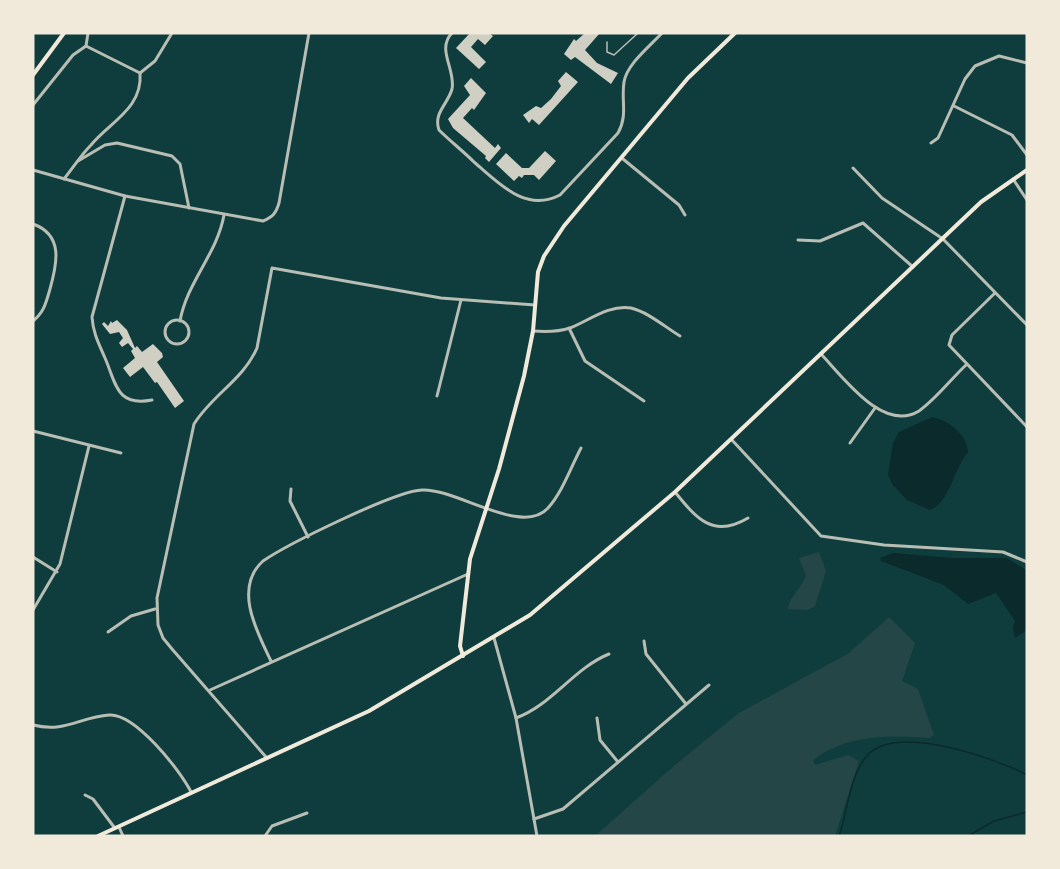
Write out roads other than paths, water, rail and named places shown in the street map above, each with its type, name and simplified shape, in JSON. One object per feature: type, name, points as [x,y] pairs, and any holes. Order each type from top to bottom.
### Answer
[{"type":"main road","points":[[33,75],[64,33]]},
{"type":"main road","points":[[463,656],[460,646],[472,550],[512,426],[533,331],[538,272],[547,248],[695,70],[735,33]]},
{"type":"main road","points":[[98,836],[369,711],[494,638],[542,606],[675,492],[989,195],[1027,170]]},
{"type":"street","points":[[33,105],[73,55],[86,46],[88,33]]},
{"type":"street","points":[[140,73],[155,61],[172,33]]},
{"type":"street","points":[[33,170],[125,196],[263,221],[276,212],[309,33]]},
{"type":"street","points":[[452,33],[446,44],[452,90],[439,113],[439,130],[513,195],[534,201],[552,199],[560,195],[618,132],[624,122],[624,81],[640,57],[662,33]]},
{"type":"street","points":[[86,46],[111,60],[129,65],[140,73]]},
{"type":"street","points":[[931,143],[938,138],[969,73],[979,63],[999,56],[1027,63]]},
{"type":"street","points":[[64,179],[90,145],[130,107],[140,87],[140,73]]},
{"type":"street","points":[[954,106],[1012,135],[1027,155]]},
{"type":"street","points":[[78,161],[105,145],[117,143],[172,156],[180,164],[189,208]]},
{"type":"street","points":[[623,159],[679,205],[685,215]]},
{"type":"street","points":[[854,168],[882,198],[943,239],[1027,325]]},
{"type":"street","points":[[1013,178],[1027,200]]},
{"type":"street","points":[[125,196],[92,317],[93,328],[116,387],[126,398],[152,400]]},
{"type":"street","points":[[180,321],[187,296],[215,247],[224,215]]},
{"type":"street","points":[[798,240],[820,241],[863,223],[913,267]]},
{"type":"street","points":[[33,224],[50,234],[57,250],[57,264],[43,313],[33,321]]},
{"type":"street","points":[[266,757],[163,638],[155,609],[170,526],[194,424],[203,411],[234,382],[252,359],[257,348],[272,268],[461,300],[535,304]]},
{"type":"street","points":[[994,292],[949,340],[952,350],[1027,427]]},
{"type":"street","points":[[436,396],[461,300]]},
{"type":"street","points":[[533,331],[550,332],[569,328],[610,311],[626,308],[639,312],[680,336]]},
{"type":"street","points":[[180,321],[187,326],[189,333],[184,342],[176,344],[169,341],[165,330],[169,324],[180,321]]},
{"type":"street","points":[[569,328],[585,361],[644,401]]},
{"type":"street","points":[[822,354],[875,408],[891,415],[914,413],[966,365]]},
{"type":"street","points":[[850,443],[875,408]]},
{"type":"street","points":[[33,431],[121,453]]},
{"type":"street","points":[[731,439],[821,536],[884,545],[1003,552],[1027,562]]},
{"type":"street","points":[[33,610],[57,572],[89,446]]},
{"type":"street","points":[[271,661],[249,613],[252,581],[256,568],[263,561],[308,537],[391,499],[418,490],[439,492],[486,508],[521,518],[529,518],[543,513],[552,504],[581,448]]},
{"type":"street","points":[[291,489],[290,501],[308,537]]},
{"type":"street","points":[[675,492],[699,519],[709,525],[732,526],[748,518]]},
{"type":"street","points":[[33,557],[57,572]]},
{"type":"street","points":[[209,691],[271,661],[468,574]]},
{"type":"street","points":[[108,632],[131,616],[155,609]]},
{"type":"street","points":[[494,638],[516,718],[537,836]]},
{"type":"street","points":[[644,641],[646,654],[686,704]]},
{"type":"street","points":[[516,718],[539,706],[597,659],[609,654]]},
{"type":"street","points":[[534,819],[563,809],[709,685]]},
{"type":"street","points":[[33,725],[69,727],[105,716],[122,717],[132,723],[174,766],[191,792]]},
{"type":"street","points":[[597,718],[597,735],[618,762]]},
{"type":"street","points":[[85,795],[93,799],[123,836]]},
{"type":"street","points":[[265,836],[272,826],[308,813]]},
{"type":"lane","points":[[607,42],[607,52],[614,56],[638,33]]},
{"type":"waterway","points":[[839,836],[860,765],[879,747],[898,743],[945,746],[992,760],[1027,775]]},
{"type":"waterway","points":[[968,836],[994,821],[1027,812]]}]
